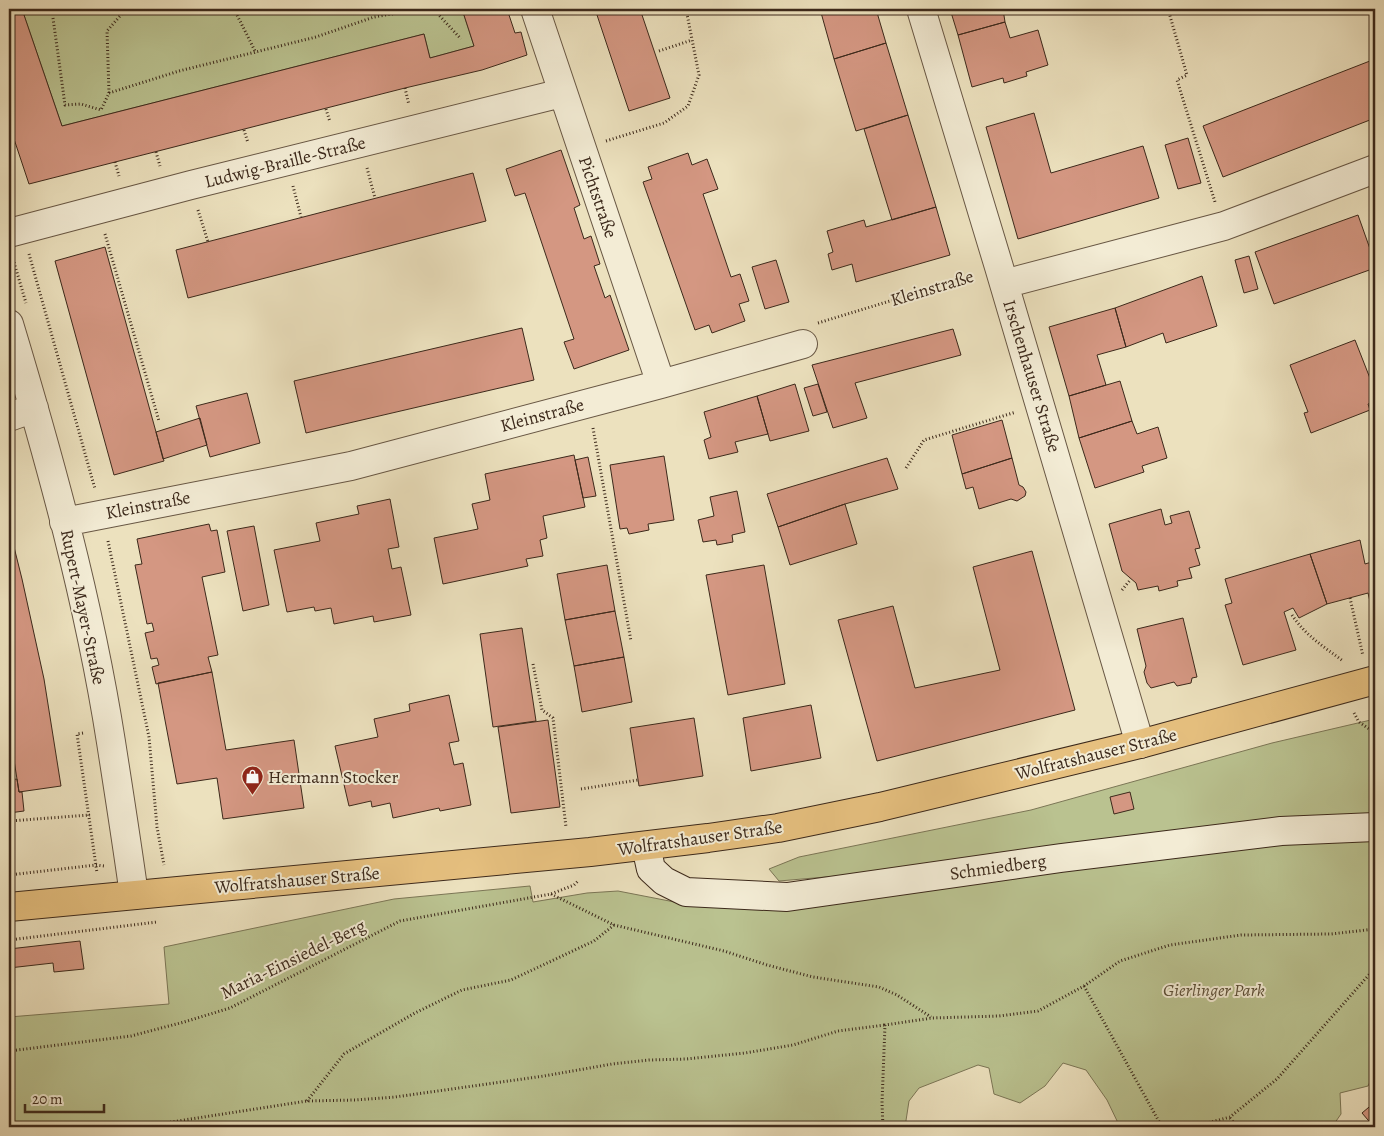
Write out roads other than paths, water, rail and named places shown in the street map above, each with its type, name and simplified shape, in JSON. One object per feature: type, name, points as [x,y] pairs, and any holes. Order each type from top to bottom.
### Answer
[{"type":"main road","name":"Wolfratshauser Straße","points":[[9,907],[646,846],[778,828],[861,811],[1140,744],[1372,681]]},
{"type":"street","name":"Pichtstraße","points":[[535,9],[661,384]]},
{"type":"street","name":"Irschenhauser Straße","points":[[921,9],[1140,744]]},
{"type":"street","name":"Ludwig-Braille-Straße","points":[[16,231],[191,185],[562,93]]},
{"type":"street","points":[[1002,276],[1224,226],[1375,169]]},
{"type":"street","name":"Rupert-Mayer-Straße","points":[[9,324],[34,408],[64,522],[90,632],[111,742],[134,895]]},
{"type":"street","name":"Kleinstraße","points":[[64,522],[351,466],[661,384],[803,344]]},
{"type":"street","points":[[9,416],[34,408]]},
{"type":"street","name":"Schmiedberg","points":[[646,846],[651,869],[664,881],[686,892],[787,897],[1061,858],[1272,832],[1375,827]]},
{"type":"place","name":"Hermann Stocker","points":[[252,796]]},
{"type":"park label","name":"Gierlinger Park","points":[[1214,990]]}]
